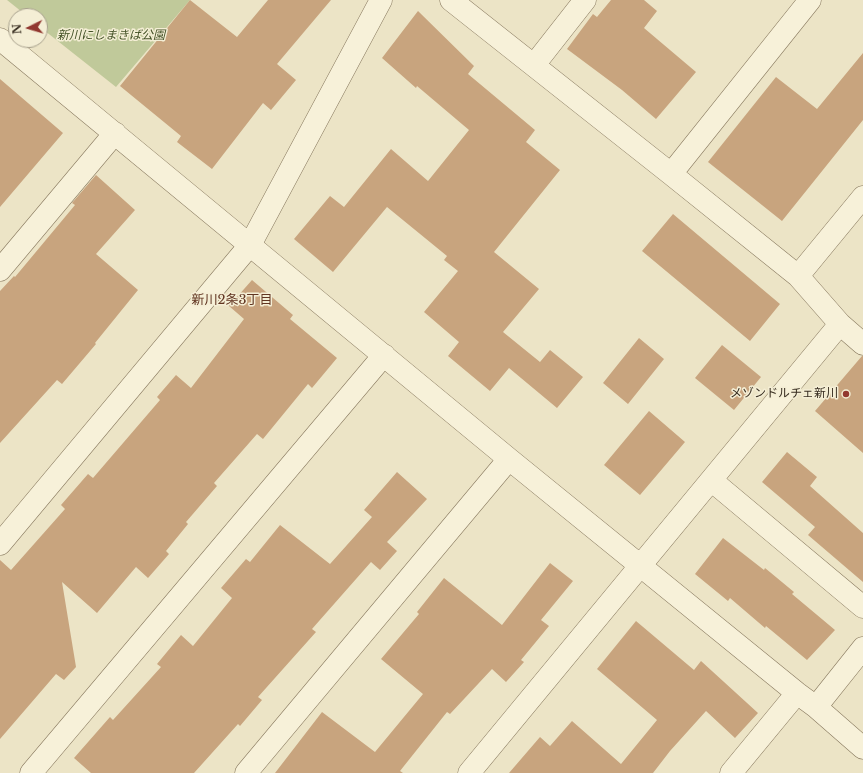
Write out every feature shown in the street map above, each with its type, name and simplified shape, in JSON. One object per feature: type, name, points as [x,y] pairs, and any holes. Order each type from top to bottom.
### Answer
[{"type":"street","points":[[0,544],[250,244],[381,0]]},
{"type":"street","points":[[451,0],[798,276],[840,324],[863,344]]},
{"type":"street","points":[[534,65],[586,0]]},
{"type":"street","points":[[671,174],[810,0]]},
{"type":"street","points":[[0,39],[510,459],[816,707],[863,748]]},
{"type":"street","points":[[0,270],[114,133]]},
{"type":"street","points":[[798,276],[863,197]]},
{"type":"street","points":[[469,773],[840,324]]},
{"type":"street","points":[[31,773],[384,355]]},
{"type":"street","points":[[246,773],[510,459]]},
{"type":"street","points":[[711,480],[863,607]]},
{"type":"street","points":[[816,707],[863,648]]},
{"type":"street","points":[[731,773],[797,693]]},
{"type":"green space","name":"新川にしまきば公園","points":[[7,0],[190,0],[116,87],[48,33],[48,8],[17,8]]},
{"type":"building","points":[[190,0],[237,37],[268,0],[331,0],[277,64],[296,80],[271,110],[263,103],[212,169],[177,142],[181,136],[120,86]]},
{"type":"building","points":[[611,0],[644,0],[657,11],[644,28],[696,72],[656,119],[622,90],[567,49],[593,14],[597,17]]},
{"type":"building","points":[[418,11],[474,66],[468,74],[535,130],[526,142],[560,170],[494,252],[539,289],[503,332],[540,362],[550,350],[583,377],[557,408],[509,368],[490,391],[448,356],[459,342],[424,312],[458,271],[444,260],[447,256],[387,207],[333,272],[294,239],[330,196],[344,207],[391,149],[428,181],[469,130],[417,86],[416,88],[382,58]]},
{"type":"building","points":[[863,53],[863,120],[782,221],[708,162],[776,77],[817,109]]},
{"type":"building","points":[[0,79],[63,133],[0,207]]},
{"type":"building","points":[[96,175],[135,210],[96,254],[138,290],[95,343],[96,344],[62,384],[57,380],[0,443],[0,291],[14,276],[15,277],[75,205],[72,203]]},
{"type":"building","points":[[673,214],[780,304],[750,341],[642,251]]},
{"type":"building","points":[[252,280],[293,315],[290,319],[337,358],[312,388],[308,384],[263,439],[257,434],[214,483],[217,486],[186,522],[188,524],[166,551],[169,554],[148,578],[136,567],[97,613],[62,582],[76,667],[64,680],[56,674],[0,739],[0,560],[11,570],[65,509],[61,505],[88,474],[93,478],[160,400],[157,397],[176,375],[191,388],[244,319],[229,306]]},
{"type":"building","points":[[639,338],[664,359],[628,404],[603,383]]},
{"type":"building","points":[[722,345],[761,377],[734,410],[695,378]]},
{"type":"building","name":"メゾンドルチェ新川","points":[[863,356],[863,453],[815,411]]},
{"type":"building","points":[[649,411],[685,442],[640,495],[604,465]]},
{"type":"building","points":[[787,452],[817,477],[810,486],[863,533],[863,582],[808,535],[815,527],[762,482]]},
{"type":"building","points":[[397,472],[427,499],[387,542],[397,551],[380,570],[371,562],[312,629],[316,632],[258,697],[262,700],[240,726],[238,724],[194,773],[91,773],[74,758],[110,717],[113,720],[161,667],[157,664],[181,635],[193,646],[232,598],[221,588],[246,559],[250,562],[280,525],[330,564],[372,517],[364,510]]},
{"type":"building","points":[[723,538],[764,570],[765,568],[794,592],[792,594],[835,630],[807,660],[766,626],[765,628],[730,598],[728,601],[695,574]]},
{"type":"building","points":[[550,563],[573,581],[541,620],[549,626],[521,660],[524,662],[506,682],[492,669],[450,714],[447,712],[400,771],[403,773],[275,773],[322,712],[375,752],[423,694],[381,659],[419,614],[417,612],[444,578],[502,625]]},
{"type":"building","points":[[636,621],[694,670],[701,661],[758,713],[735,738],[706,711],[670,751],[653,773],[509,773],[540,737],[550,746],[572,721],[621,764],[657,720],[597,669]]},
{"type":"place","name":"メゾンドルチェ新川","points":[[846,394]]},
{"type":"district","name":"新川2条3丁目","points":[[232,300]]}]
